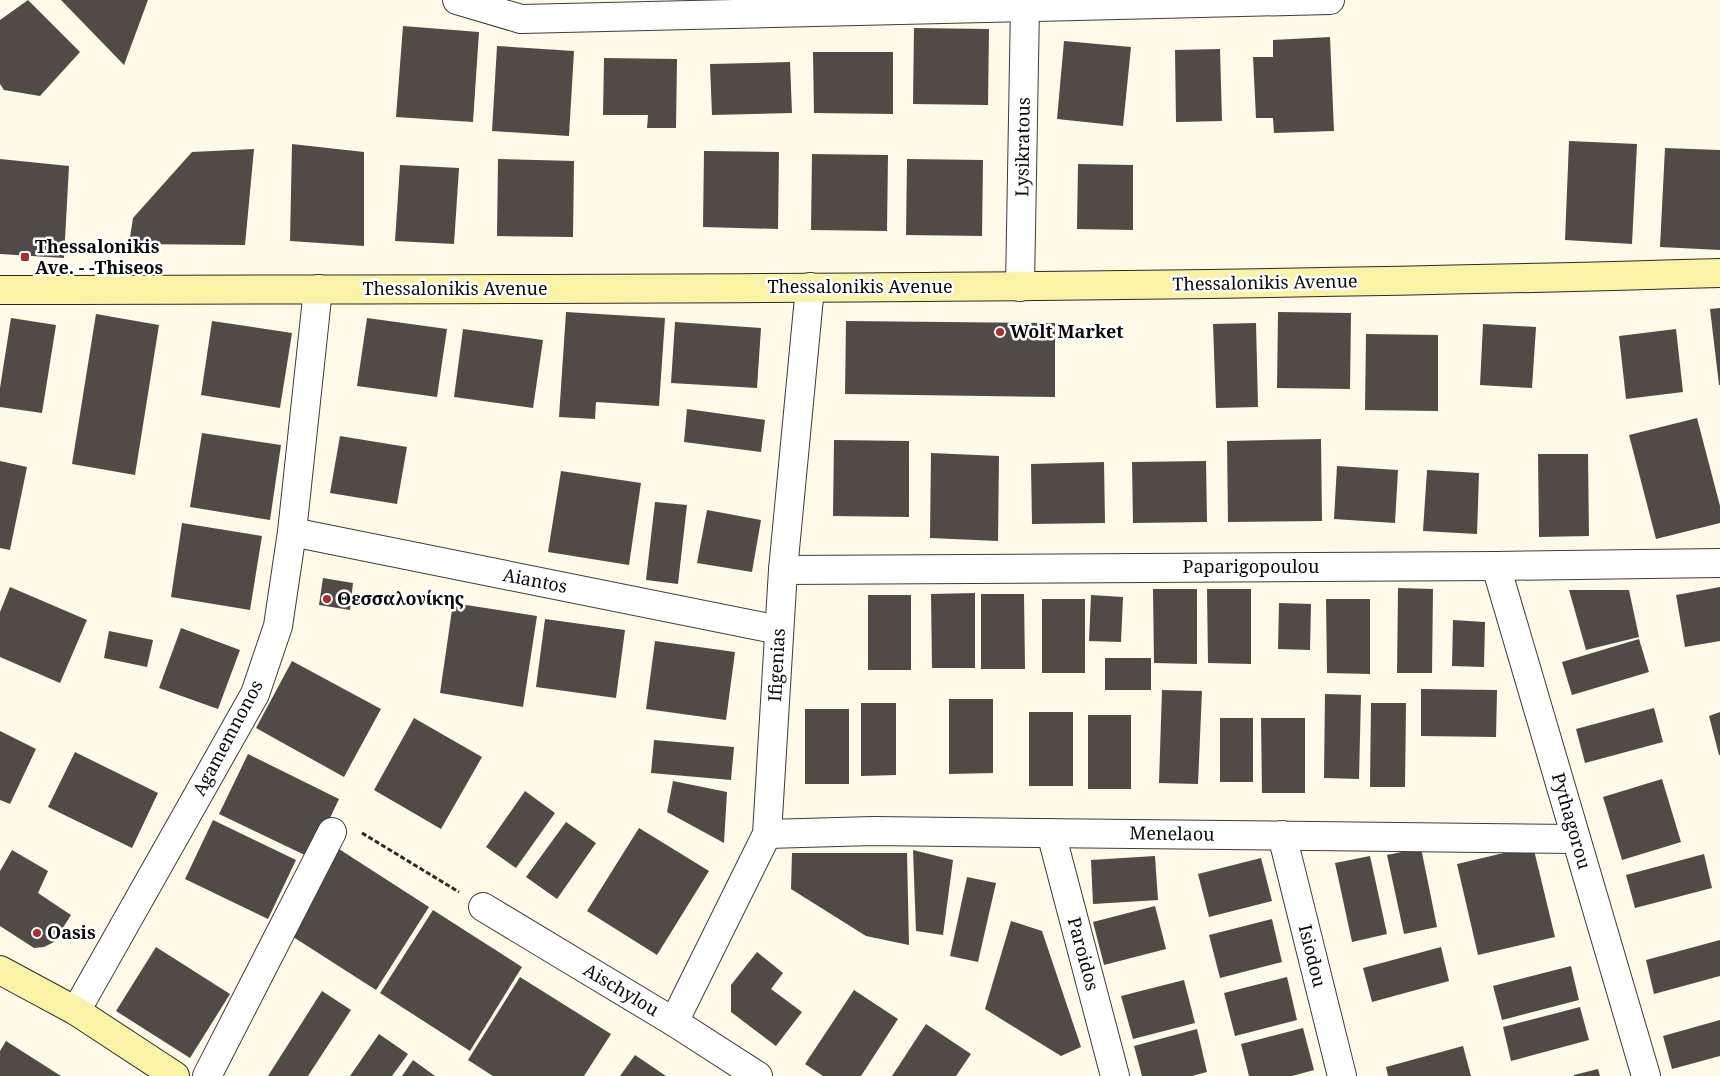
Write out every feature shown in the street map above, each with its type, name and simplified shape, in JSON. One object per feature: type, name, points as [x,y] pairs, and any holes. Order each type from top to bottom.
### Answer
[{"type":"street","points":[[457,0],[521,20],[1025,6],[1330,0]]},
{"type":"street","name":"Lysikratous","points":[[1020,287],[1025,6]]},
{"type":"street","name":"Thessalonikis Avenue","points":[[0,290],[1020,287],[1560,278],[1720,273]]},
{"type":"street","name":"Ifigenias","points":[[674,1022],[768,834],[783,570],[810,287]]},
{"type":"street","name":"Agamemnonos","points":[[76,1011],[255,694],[278,626],[292,532],[318,290]]},
{"type":"street","name":"Aiantos","points":[[292,532],[779,630]]},
{"type":"street","name":"Paparigopoulou","points":[[783,570],[1720,563]]},
{"type":"street","name":"Pythagorou","points":[[1496,566],[1646,1076]]},
{"type":"street","points":[[207,1076],[344,831]]},
{"type":"street","name":"Menelaou","points":[[768,834],[872,831],[1576,839]]},
{"type":"street","name":"Paroidos","points":[[1051,833],[1115,1076]]},
{"type":"street","name":"Isiodou","points":[[1282,835],[1342,1076]]},
{"type":"street","name":"Aischylou","points":[[483,907],[674,1022],[758,1076]]},
{"type":"street","points":[[0,970],[76,1011],[175,1076]]},
{"type":"path","points":[[344,831],[483,907]]},
{"type":"building","points":[[28,0],[80,52],[40,96],[4,90],[0,84],[0,20]]},
{"type":"building","points":[[61,0],[148,0],[124,65]]},
{"type":"building","points":[[403,26],[479,32],[473,122],[396,117]]},
{"type":"building","points":[[914,28],[989,29],[988,105],[913,104]]},
{"type":"building","points":[[1330,37],[1334,131],[1274,133],[1273,118],[1256,118],[1253,57],[1273,57],[1273,40]]},
{"type":"building","points":[[1064,41],[1131,47],[1123,126],[1057,119]]},
{"type":"building","points":[[497,46],[574,51],[569,136],[492,131]]},
{"type":"building","points":[[1220,49],[1222,121],[1176,122],[1175,50]]},
{"type":"building","points":[[813,52],[893,52],[893,114],[814,113]]},
{"type":"building","points":[[604,58],[677,59],[676,128],[647,128],[648,115],[603,115]]},
{"type":"building","points":[[790,62],[792,113],[712,115],[710,64]]},
{"type":"building","points":[[1569,141],[1637,144],[1632,244],[1565,240]]},
{"type":"building","points":[[292,144],[364,152],[364,246],[290,241]]},
{"type":"building","points":[[1665,148],[1720,150],[1720,250],[1660,247]]},
{"type":"building","points":[[254,149],[245,245],[129,244],[133,218],[192,152]]},
{"type":"building","points":[[704,151],[779,152],[778,229],[703,227]]},
{"type":"building","points":[[812,154],[888,155],[887,231],[811,230]]},
{"type":"building","points":[[0,159],[69,166],[64,258],[0,254]]},
{"type":"building","points":[[498,159],[574,161],[573,237],[497,236]]},
{"type":"building","points":[[907,159],[983,160],[982,236],[906,235]]},
{"type":"building","points":[[1078,164],[1133,165],[1133,230],[1077,229]]},
{"type":"building","points":[[400,165],[459,168],[454,244],[395,241]]},
{"type":"building","points":[[1720,308],[1720,385],[1719,385],[1710,309]]},
{"type":"building","points":[[566,312],[665,318],[659,406],[596,402],[595,419],[559,417]]},
{"type":"building","points":[[1278,312],[1351,313],[1350,389],[1277,388]]},
{"type":"building","points":[[96,314],[159,325],[135,475],[72,464]]},
{"type":"building","points":[[11,318],[56,325],[42,413],[0,407],[0,388]]},
{"type":"building","points":[[367,318],[447,329],[437,397],[357,386]]},
{"type":"building","points":[[212,321],[292,333],[280,408],[201,395]]},
{"type":"building","points":[[846,321],[1055,323],[1055,397],[845,394]]},
{"type":"building","points":[[675,322],[761,328],[757,388],[671,383]]},
{"type":"building","points":[[1256,323],[1258,407],[1216,408],[1213,324]]},
{"type":"building","points":[[1483,324],[1536,327],[1532,388],[1480,385]]},
{"type":"building","points":[[463,329],[543,340],[533,408],[454,397]]},
{"type":"building","points":[[1676,329],[1683,392],[1626,399],[1619,336]]},
{"type":"building","points":[[1366,334],[1438,335],[1438,411],[1365,410]]},
{"type":"building","points":[[687,409],[765,420],[761,452],[684,442]]},
{"type":"building","points":[[1697,418],[1720,506],[1720,523],[1656,539],[1629,435]]},
{"type":"building","points":[[202,433],[281,445],[270,520],[190,507]]},
{"type":"building","points":[[340,436],[407,447],[397,504],[330,493]]},
{"type":"building","points":[[1321,439],[1322,521],[1228,522],[1227,441]]},
{"type":"building","points":[[834,440],[909,441],[909,517],[833,516]]},
{"type":"building","points":[[931,453],[999,456],[998,541],[930,538]]},
{"type":"building","points":[[1538,454],[1588,454],[1589,536],[1539,537]]},
{"type":"building","points":[[0,461],[27,467],[10,550],[0,548]]},
{"type":"building","points":[[1206,461],[1207,522],[1133,523],[1132,462]]},
{"type":"building","points":[[1104,462],[1105,523],[1032,524],[1031,464]]},
{"type":"building","points":[[1337,466],[1398,470],[1395,523],[1334,519]]},
{"type":"building","points":[[1427,470],[1479,473],[1477,534],[1423,531]]},
{"type":"building","points":[[561,471],[641,483],[629,565],[548,552]]},
{"type":"building","points":[[655,502],[687,505],[678,584],[646,580]]},
{"type":"building","points":[[707,510],[761,520],[752,572],[697,563]]},
{"type":"building","points":[[182,523],[262,536],[250,610],[171,597]]},
{"type":"building","points":[[323,578],[353,583],[350,610],[319,605]]},
{"type":"building","points":[[10,587],[87,620],[60,683],[0,657],[0,612]]},
{"type":"building","points":[[1720,587],[1720,641],[1685,647],[1676,595]]},
{"type":"building","points":[[1398,588],[1433,589],[1432,673],[1397,673]]},
{"type":"building","points":[[1153,589],[1197,589],[1197,664],[1154,663]]},
{"type":"building","points":[[1207,589],[1251,589],[1251,664],[1208,663]]},
{"type":"building","points":[[1569,590],[1629,590],[1639,637],[1586,650]]},
{"type":"building","points":[[975,593],[975,668],[932,668],[931,594]]},
{"type":"building","points":[[981,594],[1024,594],[1025,669],[981,669]]},
{"type":"building","points":[[868,595],[911,595],[911,670],[868,670]]},
{"type":"building","points":[[1091,595],[1123,597],[1121,642],[1089,641]]},
{"type":"building","points":[[1042,599],[1085,599],[1085,673],[1042,673]]},
{"type":"building","points":[[1326,599],[1370,599],[1370,674],[1327,673]]},
{"type":"building","points":[[453,603],[537,616],[523,707],[440,693]]},
{"type":"building","points":[[1279,603],[1311,604],[1310,650],[1278,649]]},
{"type":"building","points":[[545,619],[625,630],[616,698],[536,687]]},
{"type":"building","points":[[1453,620],[1485,622],[1484,667],[1452,666]]},
{"type":"building","points":[[181,628],[240,650],[218,709],[159,688]]},
{"type":"building","points":[[109,631],[153,640],[147,667],[104,658]]},
{"type":"building","points":[[1639,639],[1649,672],[1572,695],[1562,662]]},
{"type":"building","points":[[655,641],[735,652],[726,720],[646,709]]},
{"type":"building","points":[[1105,658],[1151,658],[1151,690],[1105,690]]},
{"type":"building","points":[[292,661],[381,709],[344,777],[256,728]]},
{"type":"building","points":[[1421,689],[1497,690],[1496,737],[1421,736]]},
{"type":"building","points":[[1162,690],[1202,691],[1198,784],[1159,783]]},
{"type":"building","points":[[1325,694],[1361,695],[1359,779],[1324,778]]},
{"type":"building","points":[[949,699],[993,699],[993,773],[949,774]]},
{"type":"building","points":[[861,703],[896,703],[896,775],[861,776]]},
{"type":"building","points":[[1371,703],[1406,703],[1405,787],[1370,787]]},
{"type":"building","points":[[1654,708],[1663,742],[1585,763],[1576,729]]},
{"type":"building","points":[[805,709],[849,709],[849,784],[805,784]]},
{"type":"building","points":[[1029,712],[1073,712],[1073,786],[1029,786]]},
{"type":"building","points":[[1720,712],[1720,755],[1719,755],[1709,716]]},
{"type":"building","points":[[1088,715],[1131,715],[1131,789],[1088,789]]},
{"type":"building","points":[[414,718],[482,757],[441,829],[374,790]]},
{"type":"building","points":[[1220,718],[1253,718],[1253,782],[1220,782]]},
{"type":"building","points":[[1261,718],[1305,718],[1305,793],[1262,793]]},
{"type":"building","points":[[0,731],[36,749],[10,804],[0,800]]},
{"type":"building","points":[[654,740],[734,747],[731,780],[651,773]]},
{"type":"building","points":[[75,752],[158,793],[132,848],[48,807]]},
{"type":"building","points":[[248,754],[339,799],[311,858],[219,814]]},
{"type":"building","points":[[1662,779],[1681,842],[1622,860],[1603,797]]},
{"type":"building","points":[[673,781],[727,792],[724,843],[667,812]]},
{"type":"building","points":[[525,791],[555,813],[516,868],[486,847]]},
{"type":"building","points":[[213,820],[296,860],[268,919],[185,879]]},
{"type":"building","points":[[566,822],[596,843],[557,899],[526,877]]},
{"type":"building","points":[[639,828],[709,871],[657,955],[587,911]]},
{"type":"building","points":[[1533,846],[1555,937],[1478,955],[1457,864]]},
{"type":"building","points":[[1421,848],[1437,927],[1404,934],[1387,855]]},
{"type":"building","points":[[339,849],[429,907],[376,990],[287,933]]},
{"type":"building","points":[[12,850],[48,871],[38,893],[71,915],[54,942],[44,947],[34,948],[0,926],[0,871]]},
{"type":"building","points":[[913,850],[953,860],[943,935],[916,931]]},
{"type":"building","points":[[792,853],[907,853],[909,945],[866,936],[791,889]]},
{"type":"building","points":[[1704,854],[1712,888],[1635,908],[1626,875]]},
{"type":"building","points":[[1155,856],[1158,900],[1093,904],[1091,860]]},
{"type":"building","points":[[1370,856],[1387,934],[1352,942],[1335,863]]},
{"type":"building","points":[[1261,858],[1272,901],[1209,917],[1198,874]]},
{"type":"building","points":[[967,877],[996,883],[978,962],[950,956]]},
{"type":"building","points":[[1155,906],[1166,949],[1104,965],[1093,922]]},
{"type":"building","points":[[433,910],[522,967],[470,1051],[380,993]]},
{"type":"building","points":[[1272,919],[1282,962],[1220,978],[1209,935]]},
{"type":"building","points":[[1011,921],[1042,931],[1081,1047],[1061,1056],[985,1009]]},
{"type":"building","points":[[1720,940],[1720,976],[1654,994],[1646,960]]},
{"type":"building","points":[[156,947],[230,994],[190,1058],[116,1011]]},
{"type":"building","points":[[1441,947],[1449,981],[1372,1002],[1363,968]]},
{"type":"building","points":[[757,952],[783,973],[771,989],[802,1012],[776,1046],[731,1012],[731,985]]},
{"type":"building","points":[[1571,966],[1579,1000],[1502,1020],[1493,986]]},
{"type":"building","points":[[520,977],[611,1034],[584,1076],[493,1076],[468,1060]]},
{"type":"building","points":[[1287,977],[1297,1020],[1235,1036],[1224,993]]},
{"type":"building","points":[[1184,980],[1195,1023],[1133,1039],[1121,996]]},
{"type":"building","points":[[854,990],[898,1019],[861,1076],[823,1076],[805,1064]]},
{"type":"building","points":[[322,991],[351,1010],[308,1076],[268,1076]]},
{"type":"building","points":[[1580,1007],[1589,1040],[1511,1061],[1503,1027]]},
{"type":"building","points":[[1720,1020],[1720,1056],[1672,1069],[1663,1036]]},
{"type":"building","points":[[926,1024],[971,1054],[956,1076],[892,1076]]},
{"type":"building","points":[[1303,1028],[1314,1070],[1292,1076],[1249,1076],[1241,1044]]},
{"type":"building","points":[[1197,1029],[1207,1072],[1192,1076],[1142,1076],[1134,1046]]},
{"type":"building","points":[[379,1034],[408,1054],[392,1076],[350,1076]]},
{"type":"building","points":[[6,1041],[61,1076],[0,1076],[0,1051]]},
{"type":"building","points":[[1463,1046],[1471,1076],[1388,1076],[1386,1067]]},
{"type":"building","points":[[635,1055],[666,1076],[620,1076]]},
{"type":"building","points":[[413,1060],[435,1076],[402,1076]]},
{"type":"building","points":[[1598,1069],[1600,1076],[1574,1076],[1574,1075]]},
{"type":"place","name":"Thessalonikis Ave. - -Thiseos","points":[[25,257]]},
{"type":"place","name":"Wolt Market","points":[[1000,332]]},
{"type":"place","name":"Θεσσαλονίκης","points":[[327,599]]},
{"type":"place","name":"Oasis","points":[[37,933]]}]
